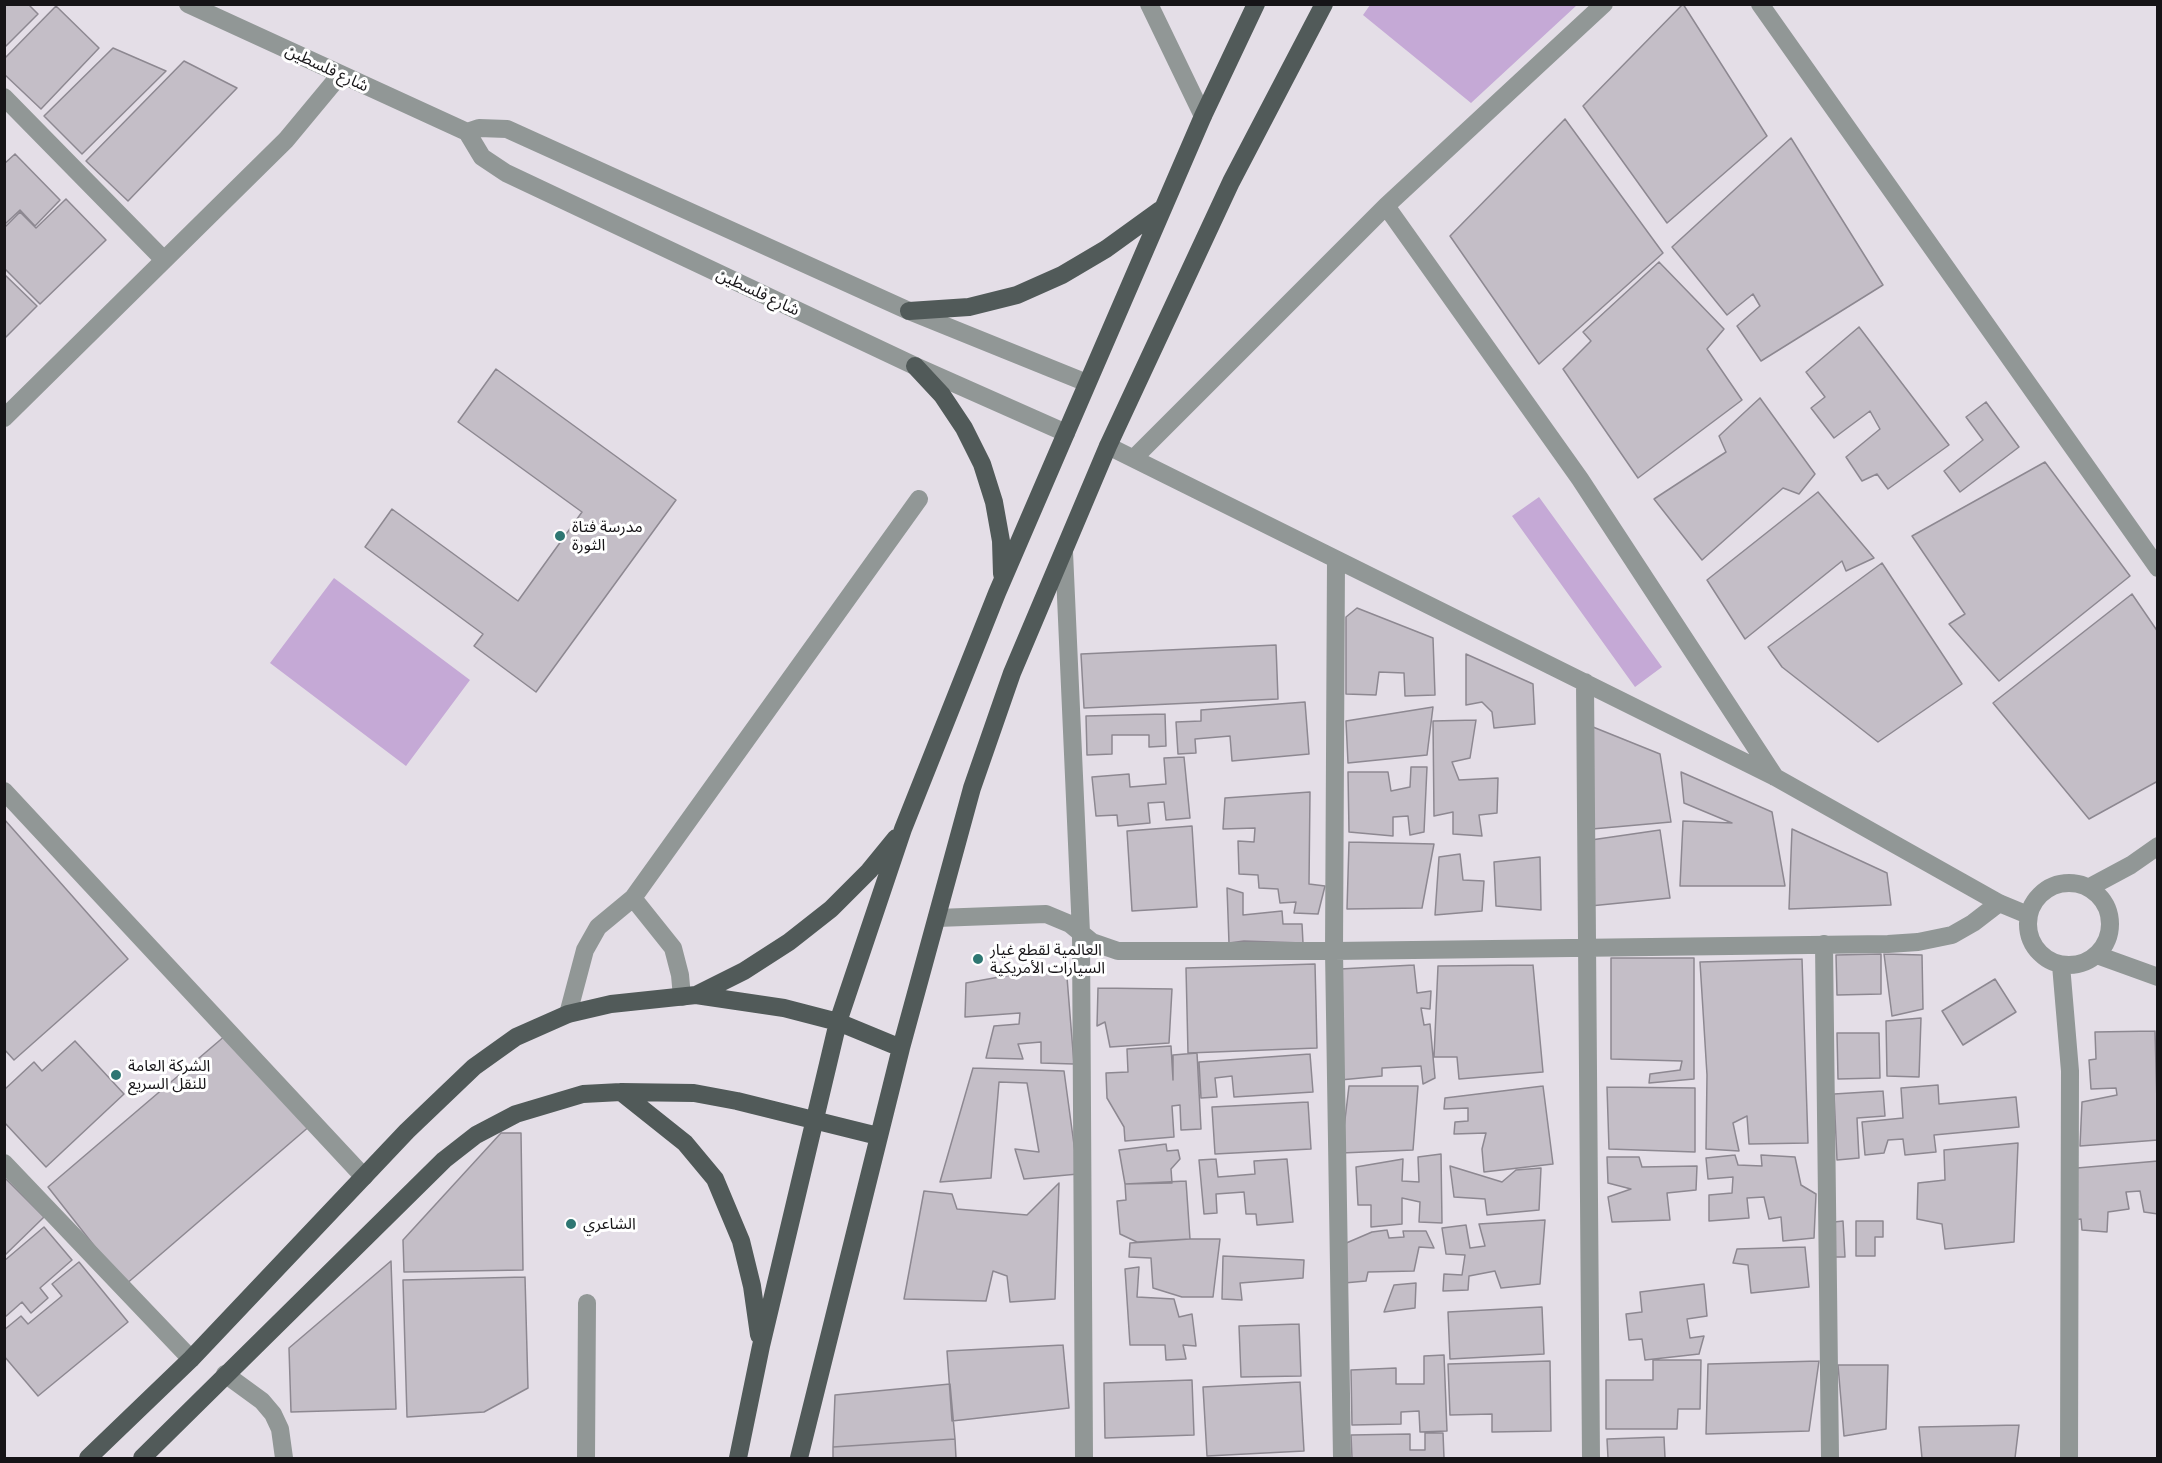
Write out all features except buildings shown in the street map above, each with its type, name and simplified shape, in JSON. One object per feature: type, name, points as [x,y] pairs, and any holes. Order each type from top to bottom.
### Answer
[{"type":"main road","points":[[738,1458],[813,1119],[838,1022],[903,829],[1002,581],[1162,209],[1256,4]]},
{"type":"main road","points":[[800,1458],[878,1136],[972,788],[1012,673],[1108,446],[1231,182],[1324,4]]},
{"type":"main road","points":[[909,311],[969,307],[1017,295],[1062,275],[1106,249],[1162,209]]},
{"type":"main road","points":[[915,366],[942,396],[964,428],[982,464],[994,502],[1001,541],[1002,581]]},
{"type":"main road","points":[[689,996],[744,971],[797,936],[831,909],[869,871],[903,829]]},
{"type":"main road","points":[[88,1458],[190,1359],[364,1177],[474,1067],[516,1037],[568,1014],[610,1004],[689,996],[784,1008],[838,1022],[902,1048]]},
{"type":"main road","points":[[621,1092],[685,1143],[715,1179],[741,1241],[752,1286],[761,1346]]},
{"type":"main road","points":[[142,1458],[444,1160],[476,1135],[516,1114],[583,1094],[694,1093],[878,1136]]},
{"type":"street","name":"شارع فلسطين","points":[[188,4],[466,132],[482,157],[506,173],[915,366],[1066,433]]},
{"type":"street","points":[[1149,4],[1203,116]]},
{"type":"street","points":[[1134,459],[1386,206],[1605,4]]},
{"type":"street","points":[[1760,4],[2157,568]]},
{"type":"street","points":[[4,418],[286,140],[340,75]]},
{"type":"street","points":[[4,97],[164,260]]},
{"type":"street","points":[[466,132],[479,128],[507,129],[909,311],[1087,383]]},
{"type":"street","points":[[1386,206],[1580,479],[1775,777]]},
{"type":"street","points":[[1108,446],[1775,777],[1998,903],[2028,915]]},
{"type":"street","points":[[568,1014],[585,950],[598,927],[633,898],[919,499]]},
{"type":"street","points":[[1064,552],[1081,933],[1084,1458]]},
{"type":"street","points":[[1336,560],[1334,951],[1342,1458]]},
{"type":"street","points":[[1585,682],[1591,1458]]},
{"type":"street","points":[[4,791],[364,1177]]},
{"type":"street","points":[[2090,887],[2131,865],[2157,846]]},
{"type":"street","points":[[2071,882],[2090,887],[2104,901],[2111,920],[2108,939],[2097,955],[2080,964],[2061,965],[2042,955],[2030,937],[2028,915],[2036,898],[2052,886],[2071,882]]},
{"type":"street","points":[[633,898],[673,948],[680,975],[689,996]]},
{"type":"street","points":[[937,918],[1046,914],[1058,918],[1104,948],[1118,951],[1334,951],[1908,943],[1952,935],[1973,923],[1998,903]]},
{"type":"street","points":[[1824,944],[1830,1458]]},
{"type":"street","points":[[2097,955],[2157,977]]},
{"type":"street","points":[[2061,965],[2070,1071],[2068,1458]]},
{"type":"street","points":[[4,1163],[190,1359]]},
{"type":"street","points":[[586,1303],[586,1458]]},
{"type":"street","points":[[225,1374],[262,1401],[273,1414],[282,1437],[284,1458]]},
{"type":"shaded area","points":[[1370,5],[1577,5],[1471,103],[1363,15]]},
{"type":"shaded area","points":[[1539,497],[1662,667],[1635,687],[1512,516]]},
{"type":"shaded area","points":[[334,578],[470,680],[406,766],[270,663]]},
{"type":"place","name":"مدرسة فتاة الثورة","points":[[560,536]]},
{"type":"place","name":"العالمية لقطع غيار السيارات الأمريكية","points":[[978,959]]},
{"type":"place","name":"الشركة العامة للنقل السريع","points":[[116,1075]]},
{"type":"place","name":"الشاعري","points":[[571,1224]]}]
